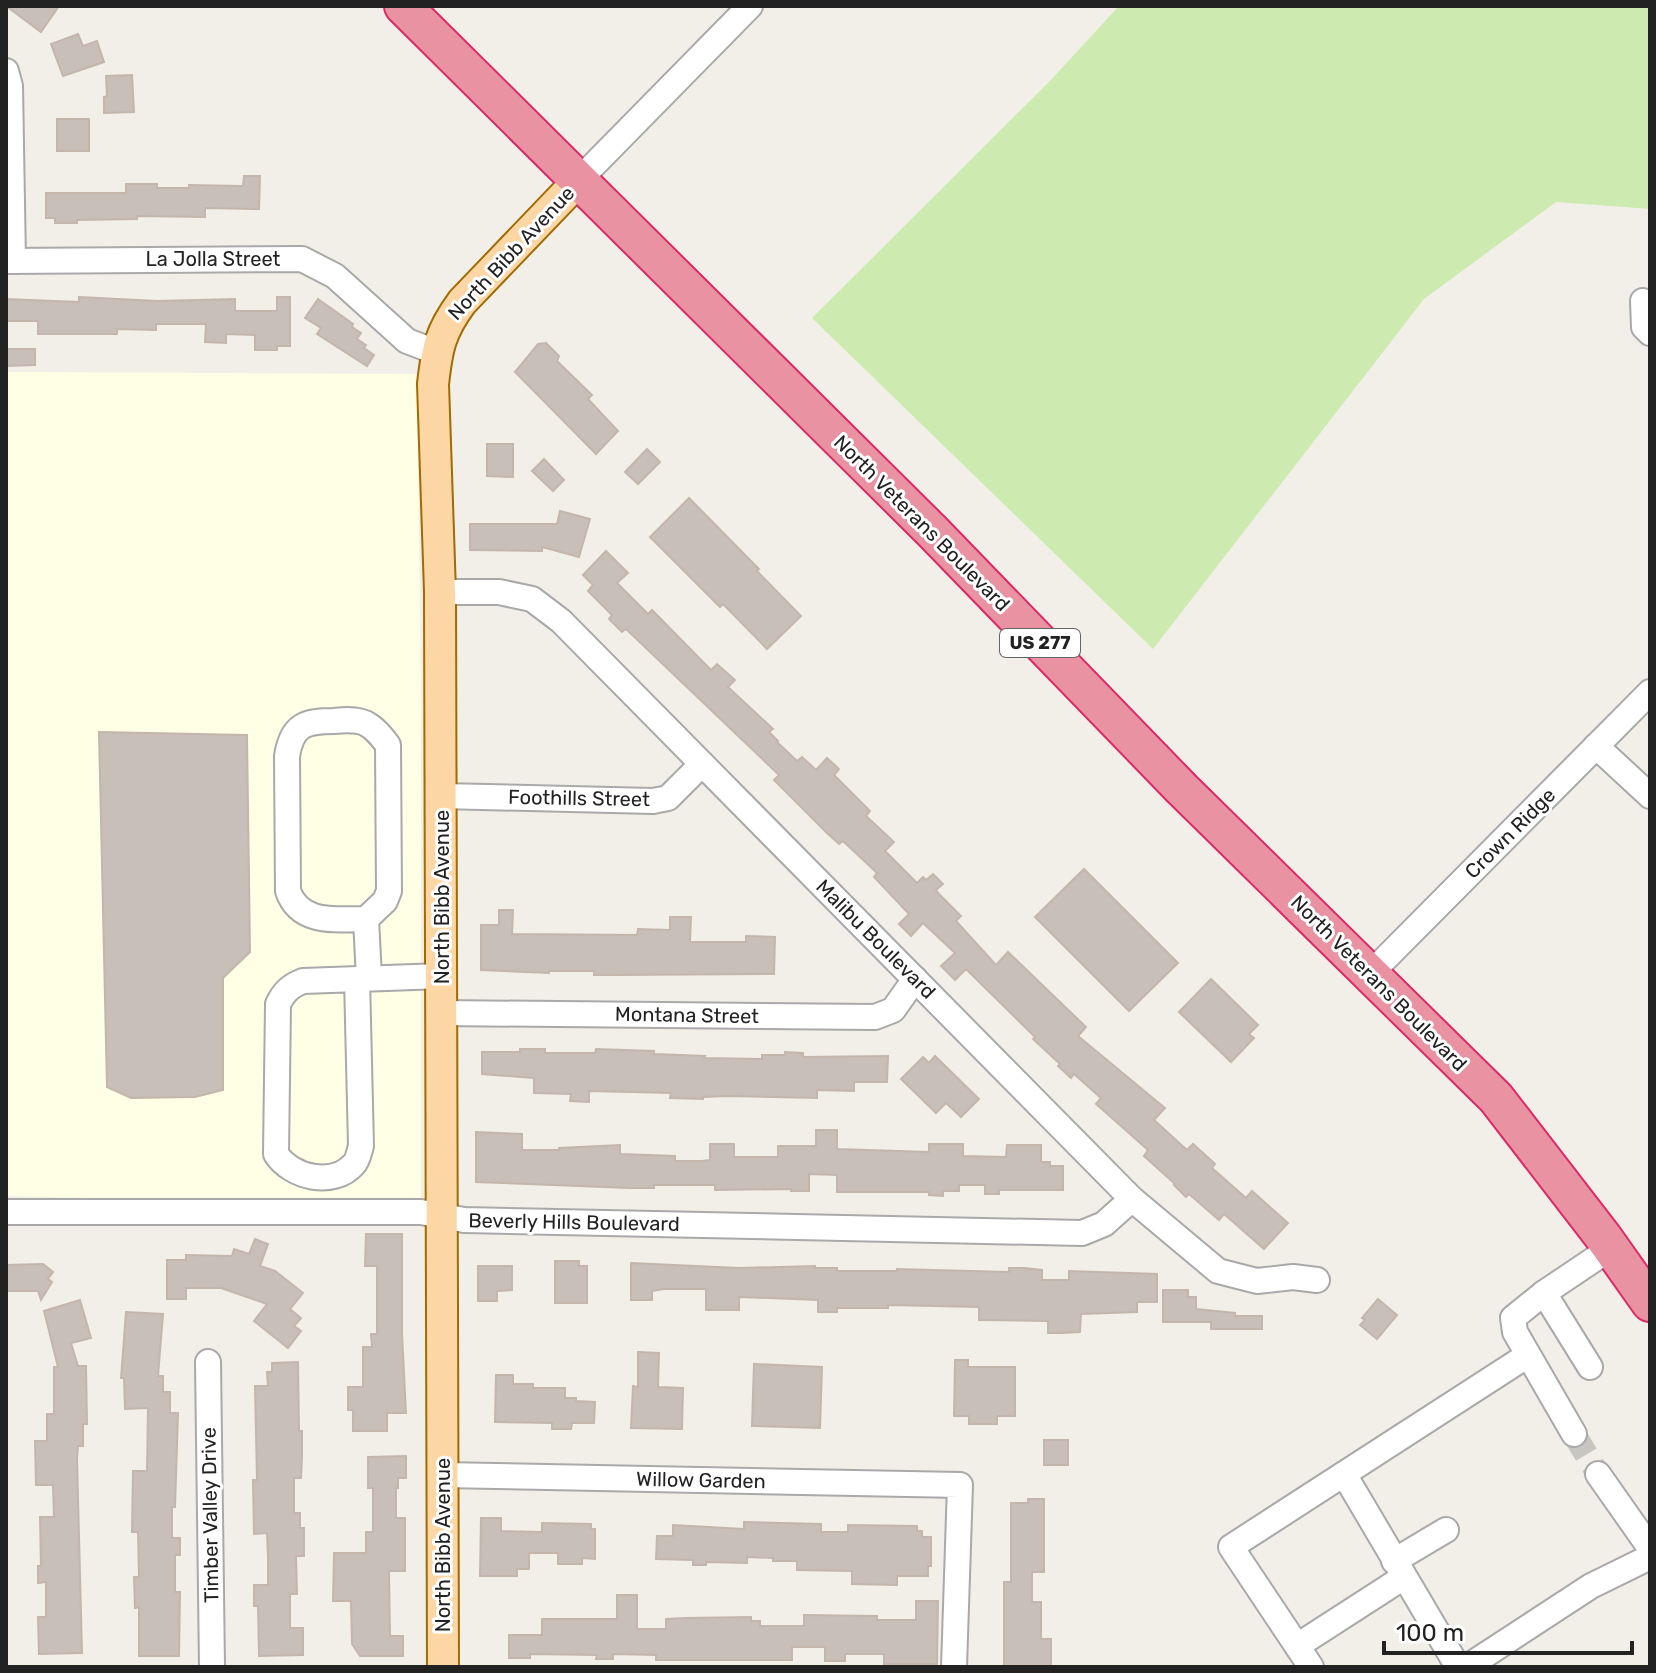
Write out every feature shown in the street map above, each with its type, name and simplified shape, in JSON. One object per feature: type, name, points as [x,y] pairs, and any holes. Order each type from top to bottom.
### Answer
[{"type":"highway","name":"North Veterans Boulevard","points":[[403,6],[933,532],[1181,788],[1496,1098],[1650,1303]]},
{"type":"main road","name":"North Bibb Avenue","points":[[443,1667],[440,592],[433,384],[436,352],[446,324],[462,302],[578,181]]},
{"type":"street","points":[[578,181],[750,6]]},
{"type":"street","points":[[6,71],[10,86],[10,261]]},
{"type":"street","name":"La Jolla Street","points":[[10,261],[302,259],[335,276],[407,341],[436,352]]},
{"type":"street","points":[[1643,301],[1644,327],[1650,333]]},
{"type":"street","name":"Malibu Boulevard","points":[[440,592],[499,592],[532,599],[561,621],[1132,1199],[1218,1271],[1257,1281],[1293,1277],[1317,1280]]},
{"type":"street","name":"Crown Ridge","points":[[1370,974],[1650,692]]},
{"type":"street","points":[[366,919],[324,918],[306,914],[293,905],[288,891],[287,756],[289,742],[299,727],[312,721],[356,720],[374,728],[388,745],[389,891],[385,901],[366,919],[363,979],[361,1146],[355,1163],[341,1173],[325,1176],[295,1172],[284,1166],[276,1154],[278,1004],[291,986],[303,981],[363,979],[442,976]]},
{"type":"street","points":[[1596,746],[1650,796]]},
{"type":"street","name":"Foothills Street","points":[[441,796],[653,801],[668,798],[702,764]]},
{"type":"street","name":"Montana Street","points":[[442,1013],[875,1017],[893,1010],[915,979]]},
{"type":"street","name":"Beverly Hills Boulevard","points":[[6,1212],[421,1212],[464,1220],[1082,1233],[1104,1224],[1132,1199]]},
{"type":"street","points":[[1574,1434],[1515,1332],[1513,1318],[1611,1248]]},
{"type":"street","points":[[1544,1293],[1590,1367]]},
{"type":"street","points":[[1311,1667],[1231,1547],[1528,1355]]},
{"type":"street","name":"Timber Valley Drive","points":[[208,1362],[212,1667]]},
{"type":"street","points":[[1344,1474],[1458,1667]]},
{"type":"street","points":[[1598,1474],[1650,1548]]},
{"type":"street","name":"Willow Garden","points":[[442,1475],[960,1485],[954,1667]]},
{"type":"street","points":[[1297,1646],[1446,1530]]},
{"type":"street","points":[[1467,1667],[1591,1586],[1650,1557]]},
{"type":"shaded area","points":[[6,372],[417,374],[421,689],[421,1212],[264,1202],[6,1196]]},
{"type":"green space","points":[[1119,6],[1650,6],[1650,209],[1556,202],[1424,299],[1153,649],[812,318],[1048,83]]},
{"type":"building","points":[[6,6],[59,6],[41,32]]},
{"type":"building","points":[[78,34],[83,46],[97,41],[104,62],[63,76],[51,44]]},
{"type":"building","points":[[132,75],[134,112],[104,113],[106,76]]},
{"type":"building","points":[[57,119],[89,119],[89,151],[57,151]]},
{"type":"building","points":[[244,176],[260,176],[259,209],[205,208],[205,217],[137,216],[137,219],[77,220],[77,223],[55,223],[55,218],[46,218],[46,193],[126,193],[126,184],[157,184],[157,188],[243,186]]},
{"type":"building","points":[[79,297],[157,301],[235,299],[235,311],[277,311],[277,297],[290,297],[290,346],[277,346],[277,350],[255,350],[255,335],[226,334],[226,343],[205,342],[206,324],[156,324],[156,330],[117,329],[117,334],[38,334],[38,321],[6,321],[6,299],[79,302]]},
{"type":"building","points":[[318,299],[361,333],[357,339],[374,355],[367,366],[317,334],[321,328],[305,318]]},
{"type":"building","points":[[546,343],[559,356],[557,361],[592,395],[588,399],[618,431],[596,454],[515,372],[538,344]]},
{"type":"building","points":[[6,349],[35,349],[35,365],[6,366]]},
{"type":"building","points":[[487,444],[513,444],[513,477],[487,476]]},
{"type":"building","points":[[647,449],[660,462],[638,484],[625,472]]},
{"type":"building","points":[[544,459],[564,480],[553,491],[532,471]]},
{"type":"building","points":[[689,498],[801,616],[767,649],[650,537]]},
{"type":"building","points":[[560,511],[590,519],[579,557],[542,547],[542,551],[470,550],[470,524],[557,524]]},
{"type":"building","points":[[606,551],[628,573],[617,583],[648,614],[652,610],[711,670],[717,664],[735,680],[728,687],[773,729],[769,732],[797,761],[802,757],[816,770],[827,758],[839,769],[834,775],[870,811],[866,816],[894,842],[885,851],[917,883],[933,874],[943,884],[936,890],[961,916],[956,921],[996,965],[1008,952],[1086,1027],[1078,1036],[1165,1108],[1154,1120],[1187,1150],[1193,1144],[1215,1164],[1212,1168],[1246,1198],[1252,1191],[1288,1223],[1264,1249],[1224,1214],[1219,1220],[1189,1194],[1186,1197],[1144,1156],[1148,1150],[1096,1104],[1101,1098],[1074,1074],[1071,1078],[1058,1066],[1060,1064],[1033,1039],[1035,1037],[966,969],[955,980],[941,966],[955,953],[923,923],[911,936],[899,924],[909,914],[874,877],[877,873],[843,841],[839,844],[827,833],[774,780],[779,775],[626,629],[622,632],[609,619],[612,615],[588,591],[593,585],[583,575]]},
{"type":"building","points":[[99,732],[247,735],[250,952],[223,978],[223,1090],[195,1097],[131,1098],[107,1087]]},
{"type":"building","points":[[1084,869],[1178,963],[1129,1011],[1035,917]]},
{"type":"building","points":[[499,910],[513,910],[512,934],[637,935],[638,929],[670,930],[670,917],[691,917],[690,942],[746,942],[746,936],[775,937],[774,974],[594,975],[594,971],[481,970],[481,925],[499,925]]},
{"type":"building","points":[[1211,979],[1258,1025],[1249,1034],[1254,1038],[1231,1062],[1179,1012]]},
{"type":"building","points":[[520,1049],[545,1049],[545,1053],[595,1053],[596,1049],[654,1051],[654,1054],[704,1058],[762,1059],[762,1055],[785,1055],[785,1052],[803,1053],[803,1057],[888,1056],[887,1082],[854,1082],[854,1091],[817,1090],[817,1098],[670,1098],[671,1093],[589,1091],[589,1102],[570,1101],[571,1094],[534,1093],[534,1078],[482,1074],[482,1052],[520,1052]]},
{"type":"building","points":[[935,1056],[979,1099],[961,1117],[946,1103],[936,1113],[901,1079],[923,1057],[929,1063]]},
{"type":"building","points":[[816,1130],[837,1130],[837,1149],[929,1152],[929,1144],[963,1144],[963,1156],[1006,1157],[1007,1145],[1041,1145],[1041,1162],[1063,1166],[1063,1190],[999,1190],[999,1194],[985,1194],[985,1185],[959,1185],[959,1191],[943,1191],[943,1196],[929,1195],[929,1192],[837,1192],[837,1175],[809,1174],[809,1191],[715,1190],[715,1185],[629,1188],[476,1182],[476,1132],[522,1134],[522,1150],[620,1145],[620,1154],[675,1156],[675,1161],[702,1161],[710,1160],[710,1144],[734,1144],[734,1157],[778,1157],[778,1146],[816,1146]]},
{"type":"building","points":[[366,1234],[402,1234],[406,1413],[387,1413],[387,1431],[353,1431],[353,1410],[348,1410],[348,1387],[363,1387],[363,1347],[372,1347],[371,1334],[377,1334],[377,1266],[365,1266]]},
{"type":"building","points":[[255,1239],[268,1244],[260,1266],[275,1271],[303,1293],[290,1309],[301,1318],[294,1326],[301,1331],[288,1348],[254,1321],[267,1304],[221,1288],[186,1288],[186,1299],[167,1299],[167,1260],[186,1260],[186,1255],[232,1256],[234,1249],[249,1254]]},
{"type":"building","points":[[555,1261],[579,1261],[579,1266],[587,1266],[587,1303],[555,1303]]},
{"type":"building","points":[[631,1263],[739,1268],[815,1266],[837,1268],[837,1271],[1009,1272],[1009,1268],[1024,1268],[1042,1270],[1042,1280],[1069,1280],[1069,1271],[1157,1274],[1157,1302],[1137,1302],[1137,1312],[1081,1314],[1080,1332],[1061,1333],[1048,1333],[1048,1321],[979,1320],[979,1307],[888,1305],[888,1308],[837,1308],[837,1312],[818,1312],[818,1300],[739,1297],[739,1310],[706,1310],[706,1289],[664,1289],[652,1291],[652,1300],[631,1300]]},
{"type":"building","points":[[43,1264],[53,1272],[48,1279],[52,1282],[41,1300],[38,1291],[6,1291],[6,1265]]},
{"type":"building","points":[[478,1266],[512,1266],[512,1290],[497,1291],[497,1301],[478,1301]]},
{"type":"building","points":[[1163,1290],[1188,1290],[1188,1297],[1196,1297],[1196,1309],[1235,1313],[1235,1316],[1262,1316],[1262,1329],[1211,1329],[1211,1322],[1163,1322]]},
{"type":"building","points":[[1378,1299],[1397,1315],[1377,1339],[1360,1325]]},
{"type":"building","points":[[80,1300],[91,1338],[71,1343],[78,1366],[86,1366],[87,1424],[83,1424],[83,1446],[78,1446],[77,1458],[82,1653],[39,1654],[38,1617],[46,1617],[46,1582],[38,1583],[38,1566],[41,1566],[40,1517],[54,1517],[53,1485],[36,1485],[35,1441],[47,1441],[47,1414],[54,1414],[54,1367],[58,1367],[44,1311]]},
{"type":"building","points":[[126,1312],[163,1314],[158,1376],[163,1376],[163,1392],[170,1392],[170,1413],[178,1413],[172,1538],[180,1538],[180,1555],[175,1555],[175,1592],[180,1592],[179,1656],[139,1656],[139,1607],[135,1608],[134,1577],[139,1577],[138,1532],[132,1532],[133,1471],[147,1471],[148,1408],[125,1409],[124,1378],[121,1378]]},
{"type":"building","points":[[638,1352],[659,1353],[658,1387],[683,1388],[682,1429],[631,1428],[633,1386],[638,1387]]},
{"type":"building","points":[[955,1360],[968,1360],[968,1367],[1015,1367],[1015,1416],[997,1416],[997,1424],[969,1424],[969,1416],[954,1416]]},
{"type":"building","points":[[298,1362],[302,1456],[301,1478],[294,1478],[294,1513],[300,1513],[300,1528],[304,1528],[304,1556],[296,1556],[297,1594],[290,1594],[290,1628],[303,1628],[303,1655],[259,1656],[258,1606],[254,1606],[254,1585],[268,1585],[268,1557],[267,1533],[254,1534],[253,1480],[257,1480],[255,1386],[268,1386],[267,1372],[272,1372],[272,1363]]},
{"type":"building","points":[[754,1364],[822,1367],[820,1428],[752,1426]]},
{"type":"building","points":[[496,1375],[513,1375],[513,1384],[533,1384],[533,1388],[565,1388],[565,1398],[595,1402],[594,1423],[572,1423],[571,1429],[552,1429],[552,1423],[495,1422]]},
{"type":"building","points":[[1044,1440],[1068,1440],[1068,1465],[1044,1465]]},
{"type":"building","points":[[406,1456],[406,1478],[398,1478],[396,1488],[396,1518],[405,1518],[405,1571],[389,1571],[390,1636],[403,1636],[403,1656],[360,1656],[352,1644],[351,1601],[333,1601],[334,1553],[366,1553],[366,1532],[373,1532],[373,1488],[368,1488],[368,1457]]},
{"type":"building","points":[[1028,1499],[1044,1499],[1044,1572],[1032,1572],[1032,1602],[1041,1602],[1041,1639],[1051,1639],[1051,1667],[1004,1667],[1004,1582],[1011,1582],[1011,1503],[1028,1503]]},
{"type":"building","points":[[481,1518],[501,1518],[501,1531],[542,1532],[542,1523],[591,1524],[591,1529],[595,1529],[595,1559],[582,1558],[582,1564],[558,1564],[558,1553],[529,1553],[529,1569],[517,1569],[517,1576],[480,1576]]},
{"type":"building","points":[[744,1522],[821,1524],[821,1532],[848,1532],[848,1525],[917,1526],[917,1531],[922,1531],[922,1537],[931,1537],[931,1566],[928,1566],[928,1576],[897,1576],[897,1585],[852,1584],[852,1571],[797,1570],[797,1561],[747,1557],[747,1563],[706,1562],[706,1565],[693,1565],[693,1560],[656,1559],[657,1536],[673,1536],[673,1525],[744,1529]]},
{"type":"building","points":[[617,1595],[637,1595],[637,1629],[666,1629],[666,1619],[686,1618],[751,1617],[751,1621],[760,1621],[760,1626],[804,1626],[804,1615],[916,1620],[916,1601],[938,1601],[937,1664],[884,1664],[884,1654],[845,1654],[845,1661],[825,1661],[825,1647],[792,1647],[792,1660],[656,1660],[656,1655],[613,1654],[613,1659],[596,1659],[597,1655],[530,1654],[530,1658],[509,1658],[509,1635],[542,1635],[542,1619],[617,1619]]},
{"type":"tunnel","points":[[1574,1434],[1598,1474]]}]
